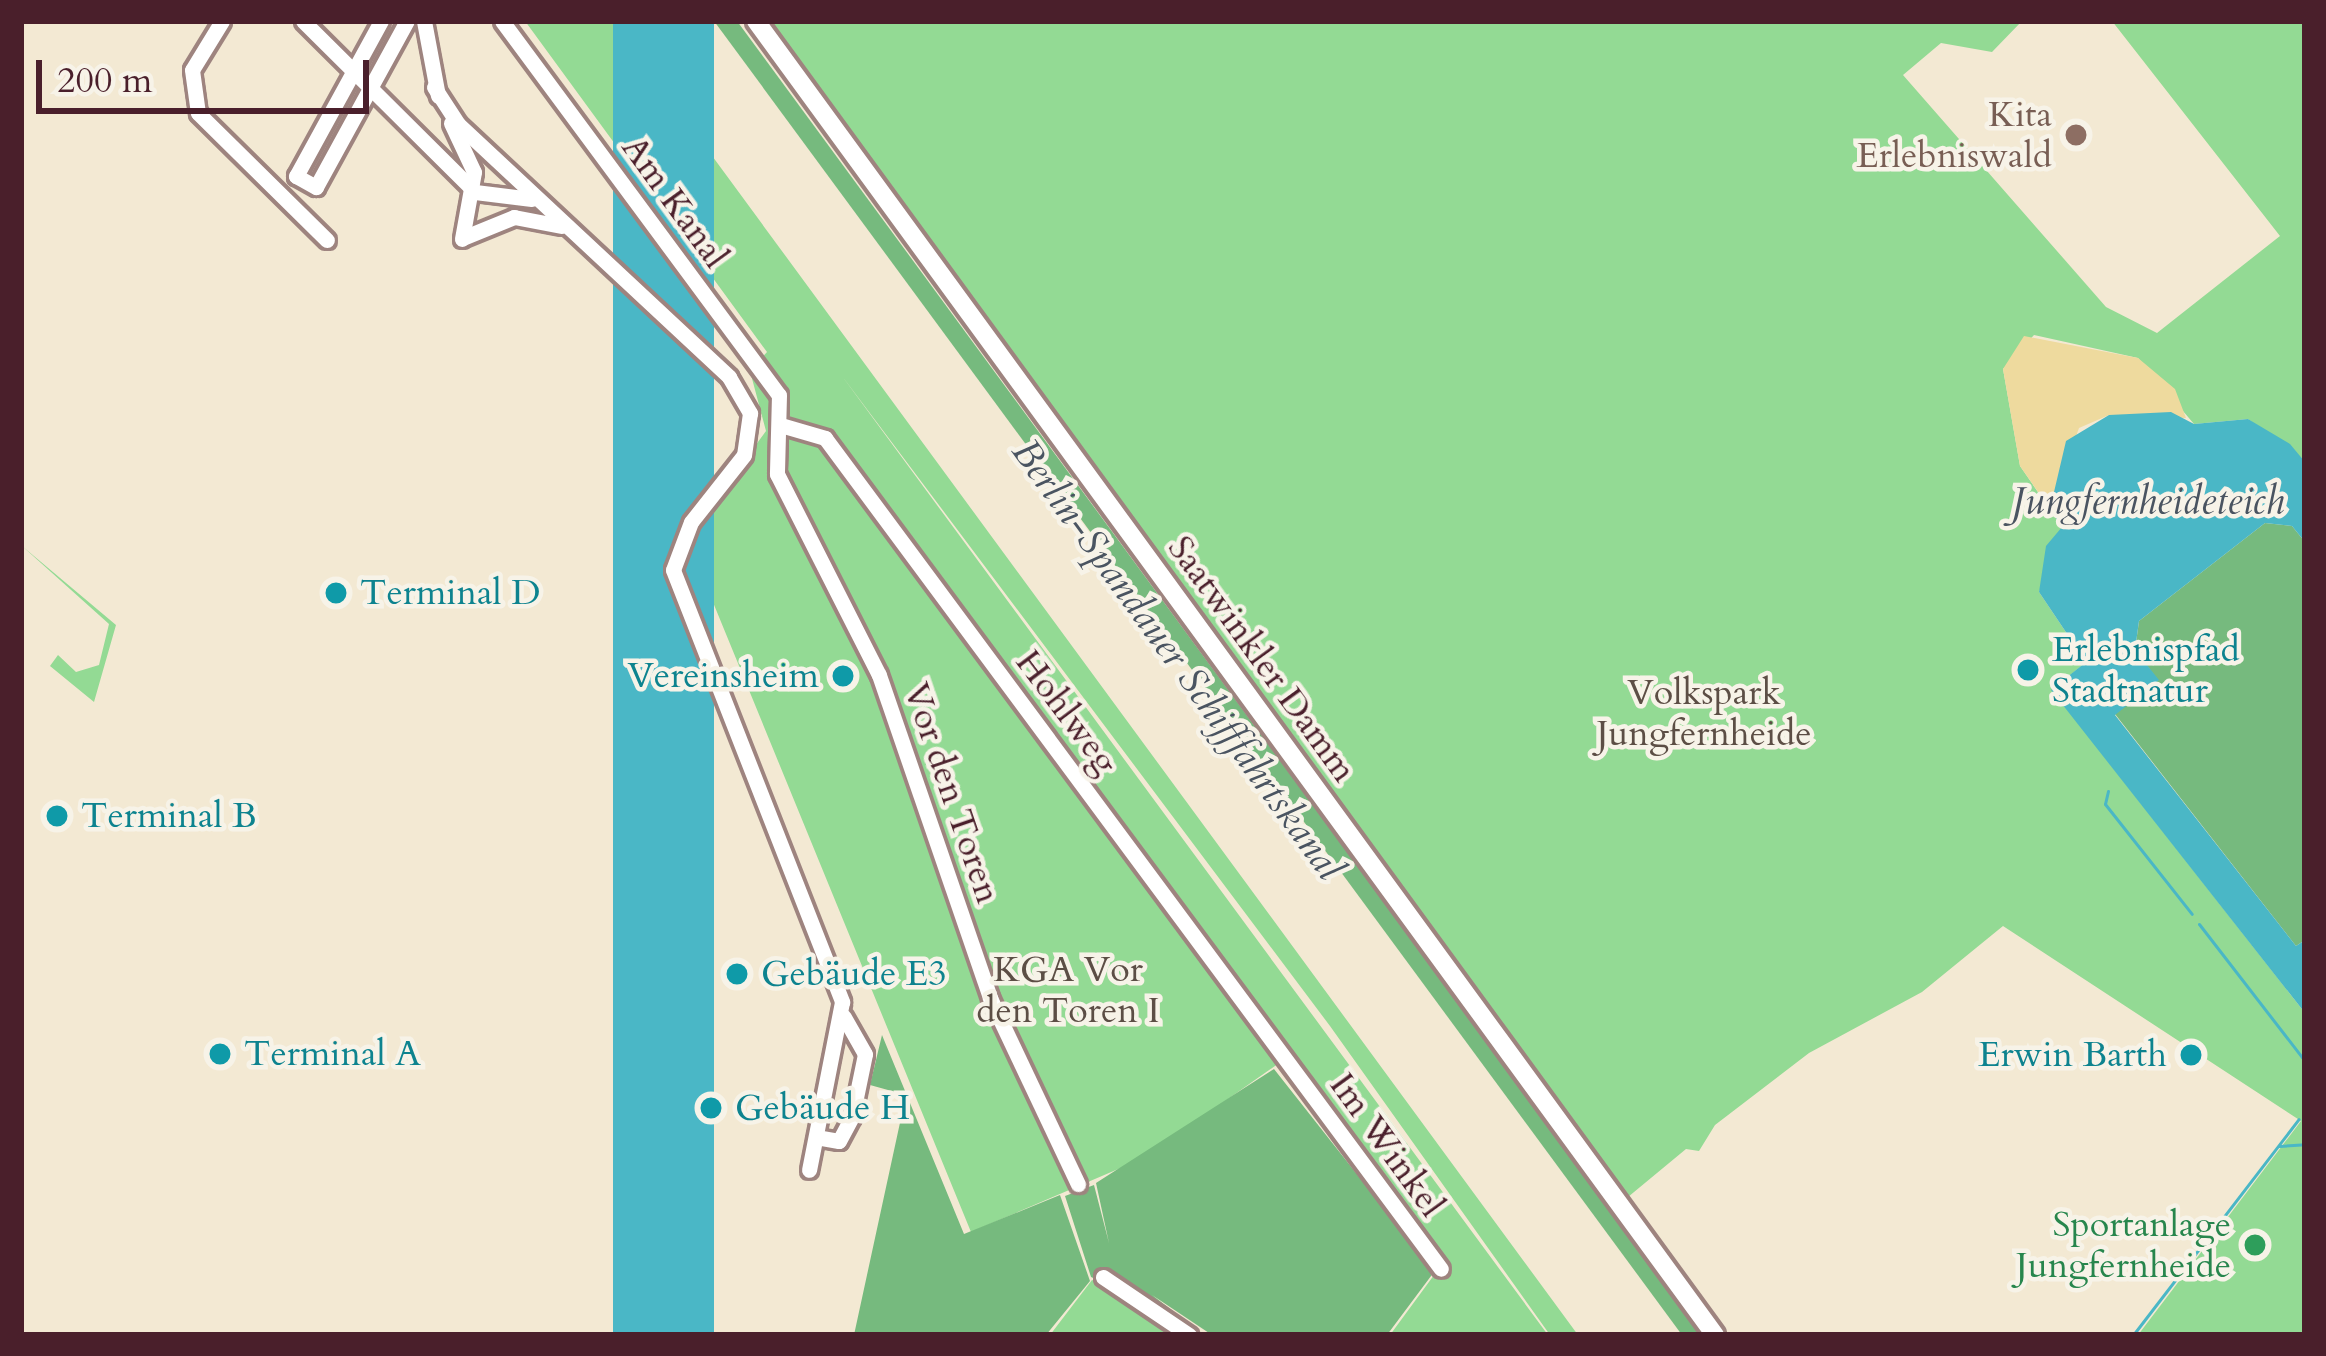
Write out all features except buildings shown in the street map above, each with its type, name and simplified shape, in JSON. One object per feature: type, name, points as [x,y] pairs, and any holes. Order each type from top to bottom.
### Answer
[{"type":"main road","name":"Saatwinkler Damm","points":[[755,21],[1715,1335]]},
{"type":"street","points":[[222,21],[196,56],[192,98],[262,179],[327,239]]},
{"type":"street","points":[[303,21],[475,192],[519,194],[549,211]]},
{"type":"street","points":[[381,21],[296,176],[316,187],[407,21]]},
{"type":"street","points":[[424,21],[434,87],[475,192],[462,239],[514,217],[580,239]]},
{"type":"street","name":"Am Kanal","points":[[502,21],[779,395],[784,426]]},
{"type":"street","points":[[434,87],[549,211],[729,377],[750,413],[744,455],[691,521],[673,570],[844,1017],[865,1054],[852,1117],[839,1142],[816,1136]]},
{"type":"street","name":"Hohlweg","points":[[784,426],[824,438],[1286,1057]]},
{"type":"street","name":"Vor den Toren","points":[[784,426],[777,474],[879,675],[990,998],[1078,1184]]},
{"type":"street","points":[[809,1169],[844,1017]]},
{"type":"street","name":"Im Winkel","points":[[1286,1057],[1441,1269]]},
{"type":"street","points":[[1103,1276],[1189,1335]]},
{"type":"green space","name":"KGA Vor den Toren I","points":[[525,21],[613,21],[1578,1335],[1550,1335],[1330,1026],[842,376],[1548,1335],[1390,1335],[1437,1271],[1282,1061],[1144,1158],[971,1232],[694,556],[692,532],[766,431],[750,371],[767,352]]},
{"type":"green space","points":[[714,21],[737,21],[1702,1335],[1682,1335]]},
{"type":"green space","name":"Volkspark Jungfernheide","points":[[769,21],[2022,21],[1992,52],[1941,43],[1903,75],[2106,307],[2157,333],[2280,236],[2112,21],[2305,21],[2305,462],[2248,419],[2194,424],[2138,358],[2034,335],[2003,369],[2020,466],[2062,527],[2039,592],[2086,662],[2052,690],[2305,1013],[2305,1335],[2138,1335],[2301,1121],[2003,926],[1922,992],[1809,1053],[1715,1125],[1699,1151],[1686,1149],[1628,1197]]},
{"type":"green space","points":[[2265,523],[2292,526],[2305,542],[2305,940],[2296,946],[2115,714],[2158,680],[2135,650],[2139,621]]},
{"type":"green space","points":[[22,546],[116,625],[94,702],[50,666],[58,655],[76,672],[99,665],[109,624]]},
{"type":"green space","points":[[882,1035],[964,1234],[1060,1195],[1090,1281],[1046,1335],[854,1335],[906,1095],[870,1085]]},
{"type":"green space","points":[[1274,1069],[1434,1272],[1387,1335],[1212,1335],[1152,1295],[1182,1318],[1091,1277],[1065,1196],[1094,1185],[1109,1243],[1096,1183]]},
{"type":"green space","points":[[1092,1280],[1101,1283],[1182,1335],[1050,1335]]},
{"type":"sand","points":[[2024,336],[2138,358],[2175,389],[2186,418],[2109,415],[2079,428],[2050,509],[2020,466],[2003,369]]},
{"type":"water","points":[[613,21],[714,21],[714,1335],[613,1335]]},
{"type":"water","name":"Jungfernheideteich","points":[[2171,412],[2194,424],[2248,419],[2290,444],[2305,462],[2305,542],[2292,526],[2265,523],[2139,621],[2135,650],[2159,680],[2115,715],[2296,946],[2305,940],[2305,1013],[2051,690],[2086,662],[2039,592],[2046,546],[2062,527],[2050,509],[2066,441],[2109,415]]},
{"type":"waterway","points":[[2108,791],[2105,804],[2192,914]]},
{"type":"waterway","points":[[2199,924],[2305,1061]]},
{"type":"waterway","points":[[2133,1335],[2299,1119]]},
{"type":"waterway","points":[[2279,1146],[2305,1144]]},
{"type":"place","name":"Kita Erlebniswald","points":[[2076,135]]},
{"type":"place","name":"Terminal D","points":[[336,593]]},
{"type":"place","name":"Erlebnispfad Stadtnatur","points":[[2028,670]]},
{"type":"place","name":"Vereinsheim","points":[[843,676]]},
{"type":"place","name":"Terminal B","points":[[57,816]]},
{"type":"place","name":"Gebäude E3","points":[[737,974]]},
{"type":"place","name":"Terminal A","points":[[220,1054]]},
{"type":"place","name":"Erwin Barth","points":[[2191,1055]]},
{"type":"place","name":"Gebäude H","points":[[711,1108]]},
{"type":"place","name":"Sportanlage Jungfernheide","points":[[2255,1245]]},
{"type":"water label","name":"Berlin-Spandauer Schifffahrtskanal","points":[[1177,660]]}]
